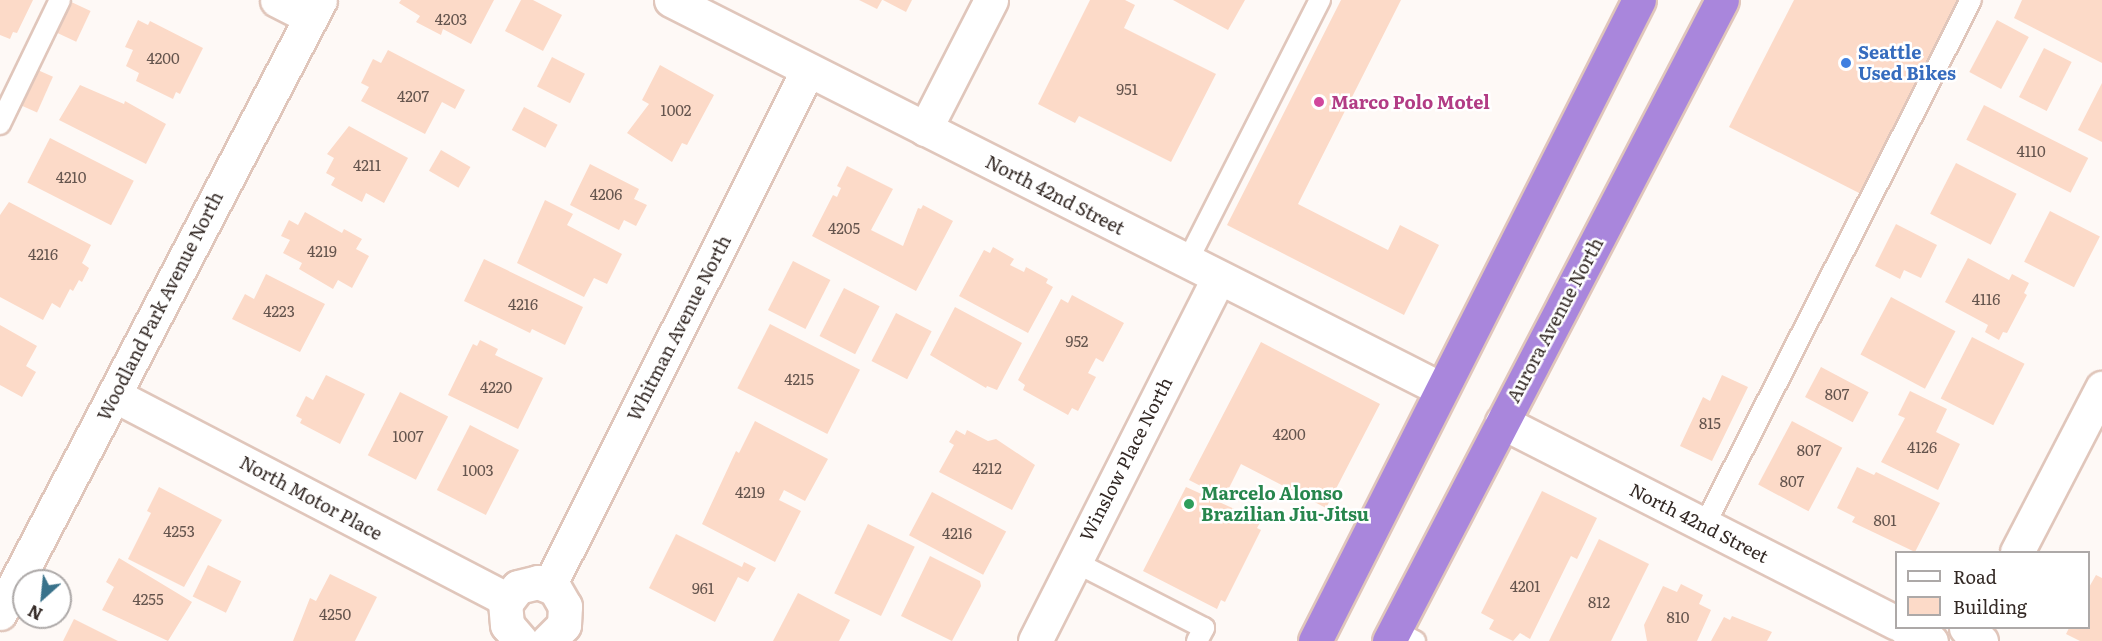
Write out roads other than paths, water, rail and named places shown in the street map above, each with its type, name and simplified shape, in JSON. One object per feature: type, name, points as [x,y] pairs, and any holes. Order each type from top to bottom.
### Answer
[{"type":"highway","points":[[1315,641],[1440,389],[1639,0]]},
{"type":"highway","name":"Aurora Avenue North","points":[[1399,637],[1502,422],[1722,0]]},
{"type":"street","points":[[277,0],[315,8]]},
{"type":"street","name":"North 42nd Street","points":[[671,0],[1440,389]]},
{"type":"street","points":[[925,129],[991,0]]},
{"type":"street","name":"Woodland Park Avenue North","points":[[0,613],[315,8]]},
{"type":"street","name":"Whitman Avenue North","points":[[549,586],[808,70]]},
{"type":"street","name":"Winslow Place North","points":[[1035,641],[1218,278]]},
{"type":"street","points":[[2018,551],[2102,388]]},
{"type":"street","name":"North Motor Place","points":[[114,395],[507,600]]},
{"type":"street","name":"North 42nd Street","points":[[1502,422],[1895,622]]},
{"type":"street","points":[[521,641],[507,625],[504,615],[507,600],[518,587],[528,583],[549,586],[565,606],[564,637]]},
{"type":"street","points":[[1909,629],[1931,641],[1969,631]]},
{"type":"lane","points":[[0,124],[60,0]]},
{"type":"lane","points":[[1187,262],[1320,0]]},
{"type":"lane","points":[[1704,526],[1971,0]]},
{"type":"lane","points":[[1075,562],[1204,628],[1197,641]]},
{"type":"place","name":"Seattle Used Bikes","points":[[1846,63]]},
{"type":"place","name":"Marco Polo Motel","points":[[1319,102]]},
{"type":"place","name":"Marcelo Alonso Brazilian Jiu-Jitsu","points":[[1189,504]]}]
